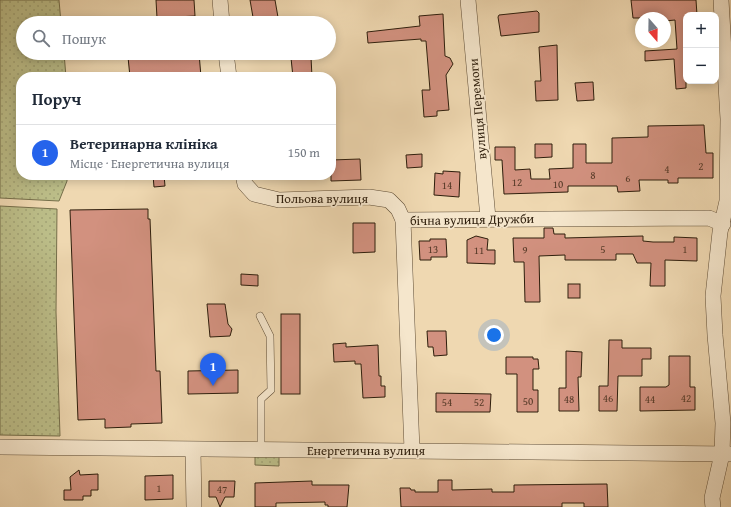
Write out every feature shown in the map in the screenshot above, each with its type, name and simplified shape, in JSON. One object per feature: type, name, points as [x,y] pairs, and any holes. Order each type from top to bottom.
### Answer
[{"type":"street","points":[[220,0],[221,16]]},
{"type":"street","name":"вулиця Перемоги","points":[[468,0],[488,218]]},
{"type":"street","points":[[713,507],[712,498],[726,454],[713,296],[720,232],[727,201],[728,119],[721,0]]},
{"type":"street","points":[[227,60],[228,72]]},
{"type":"street","name":"Польова вулиця","points":[[244,180],[245,184],[254,194],[279,200],[369,197],[389,200],[398,209],[402,220]]},
{"type":"street","name":"бічна вулиця Дружби","points":[[412,450],[402,220],[488,218],[709,218],[723,224]]},
{"type":"street","name":"Енергетична вулиця","points":[[0,447],[726,454]]},
{"type":"street","points":[[193,450],[194,507]]},
{"type":"lane","points":[[260,316],[270,336],[271,390],[261,400],[261,450]]},
{"type":"green space","points":[[0,0],[59,0],[60,16],[16,16],[16,60],[65,60],[66,72],[16,72],[16,180],[67,181],[59,201],[0,198]]},
{"type":"green space","points":[[0,206],[57,209],[56,312],[60,436],[0,435]]},
{"type":"green space","points":[[255,456],[279,456],[279,466],[255,465]]},
{"type":"building","points":[[156,0],[194,0],[195,16],[157,16]]},
{"type":"building","points":[[250,0],[275,0],[278,16],[253,16]]},
{"type":"building","points":[[631,0],[696,0],[697,12],[683,12],[683,84],[686,84],[686,88],[676,89],[674,59],[645,61],[645,51],[677,49],[675,20],[671,20],[671,12],[635,12],[635,18],[633,18]]},
{"type":"building","points":[[537,11],[539,13],[539,32],[501,36],[499,15]]},
{"type":"building","points":[[443,14],[445,56],[450,58],[453,64],[446,75],[449,110],[437,111],[437,116],[424,117],[422,90],[430,90],[426,41],[421,41],[421,39],[368,43],[367,32],[420,26],[419,16]]},
{"type":"building","points":[[557,45],[558,100],[536,101],[535,81],[541,81],[539,47]]},
{"type":"building","points":[[128,60],[200,60],[201,72],[130,72]]},
{"type":"building","points":[[291,60],[311,60],[312,72],[292,72]]},
{"type":"building","points":[[593,82],[594,100],[577,101],[575,83]]},
{"type":"building","points":[[704,125],[706,153],[713,153],[713,178],[678,178],[678,183],[668,183],[668,180],[639,180],[640,191],[618,192],[617,186],[568,186],[568,192],[504,194],[502,160],[495,160],[495,147],[515,147],[515,170],[530,169],[531,179],[550,179],[549,169],[573,168],[573,144],[586,144],[586,163],[612,163],[612,138],[648,137],[648,126]]},
{"type":"building","points":[[535,144],[552,144],[552,157],[535,158]]},
{"type":"building","points":[[422,154],[422,167],[407,168],[406,155]]},
{"type":"building","points":[[360,159],[361,180],[331,181],[336,180],[336,160]]},
{"type":"building","points":[[443,171],[460,172],[459,197],[434,195],[435,173],[443,174]]},
{"type":"building","points":[[153,180],[164,180],[165,186],[154,187]]},
{"type":"building","points":[[148,209],[148,219],[150,219],[156,371],[160,371],[162,423],[131,424],[131,427],[105,428],[105,419],[78,420],[70,210]]},
{"type":"building","points":[[353,223],[375,223],[375,252],[353,253]]},
{"type":"building","points":[[544,228],[553,228],[554,234],[565,234],[565,238],[643,236],[643,241],[674,242],[674,237],[697,238],[697,261],[665,260],[665,286],[650,286],[651,263],[637,263],[633,254],[616,254],[616,260],[565,260],[565,255],[539,256],[540,302],[525,302],[524,262],[514,262],[513,238],[544,238]]},
{"type":"building","points":[[476,236],[488,239],[487,250],[495,250],[495,264],[467,263],[467,240]]},
{"type":"building","points":[[430,239],[446,239],[447,257],[431,257],[431,260],[420,260],[419,241],[430,241]]},
{"type":"building","points":[[241,274],[258,275],[258,286],[241,285]]},
{"type":"building","points":[[568,284],[580,284],[580,298],[568,298]]},
{"type":"building","points":[[207,304],[225,304],[228,324],[232,329],[230,336],[210,337]]},
{"type":"building","points":[[281,314],[300,314],[300,394],[281,394]]},
{"type":"building","points":[[427,331],[446,331],[447,355],[434,356],[433,347],[428,347]]},
{"type":"building","points":[[609,340],[622,340],[622,348],[651,348],[651,359],[642,359],[642,376],[618,376],[617,411],[599,411],[599,386],[608,386]]},
{"type":"building","points":[[346,343],[346,347],[378,345],[379,376],[381,376],[381,386],[385,386],[385,397],[363,398],[361,364],[355,364],[355,361],[334,362],[333,344]]},
{"type":"building","points":[[566,351],[582,352],[581,377],[578,377],[579,411],[559,411],[559,388],[566,388]]},
{"type":"building","points":[[669,356],[690,356],[690,387],[695,387],[695,410],[640,411],[640,387],[666,387],[669,385]]},
{"type":"building","points":[[506,357],[533,357],[533,359],[538,359],[539,369],[533,369],[533,390],[538,390],[538,412],[517,412],[517,374],[506,374]]},
{"type":"building","points":[[238,370],[238,393],[188,394],[188,371]]},
{"type":"building","points":[[436,393],[491,394],[490,412],[436,412]]},
{"type":"building","points":[[79,470],[80,475],[98,474],[98,490],[91,490],[91,496],[83,496],[83,500],[64,500],[64,490],[71,490],[70,477]]},
{"type":"building","points":[[173,475],[173,499],[145,500],[145,476]]},
{"type":"building","points":[[438,480],[452,480],[452,490],[492,489],[492,492],[514,492],[514,485],[607,484],[608,507],[584,507],[584,503],[562,503],[562,507],[401,507],[400,488],[410,488],[411,490],[415,490],[415,492],[438,492]]},
{"type":"building","points":[[209,481],[235,481],[234,497],[225,497],[220,507],[216,497],[209,497]]},
{"type":"building","points":[[312,481],[312,485],[349,485],[347,507],[328,507],[328,505],[325,505],[325,502],[276,503],[276,507],[255,507],[255,483]]},
{"type":"place","name":"Ветеринарна клініка","points":[[213,386]]}]
